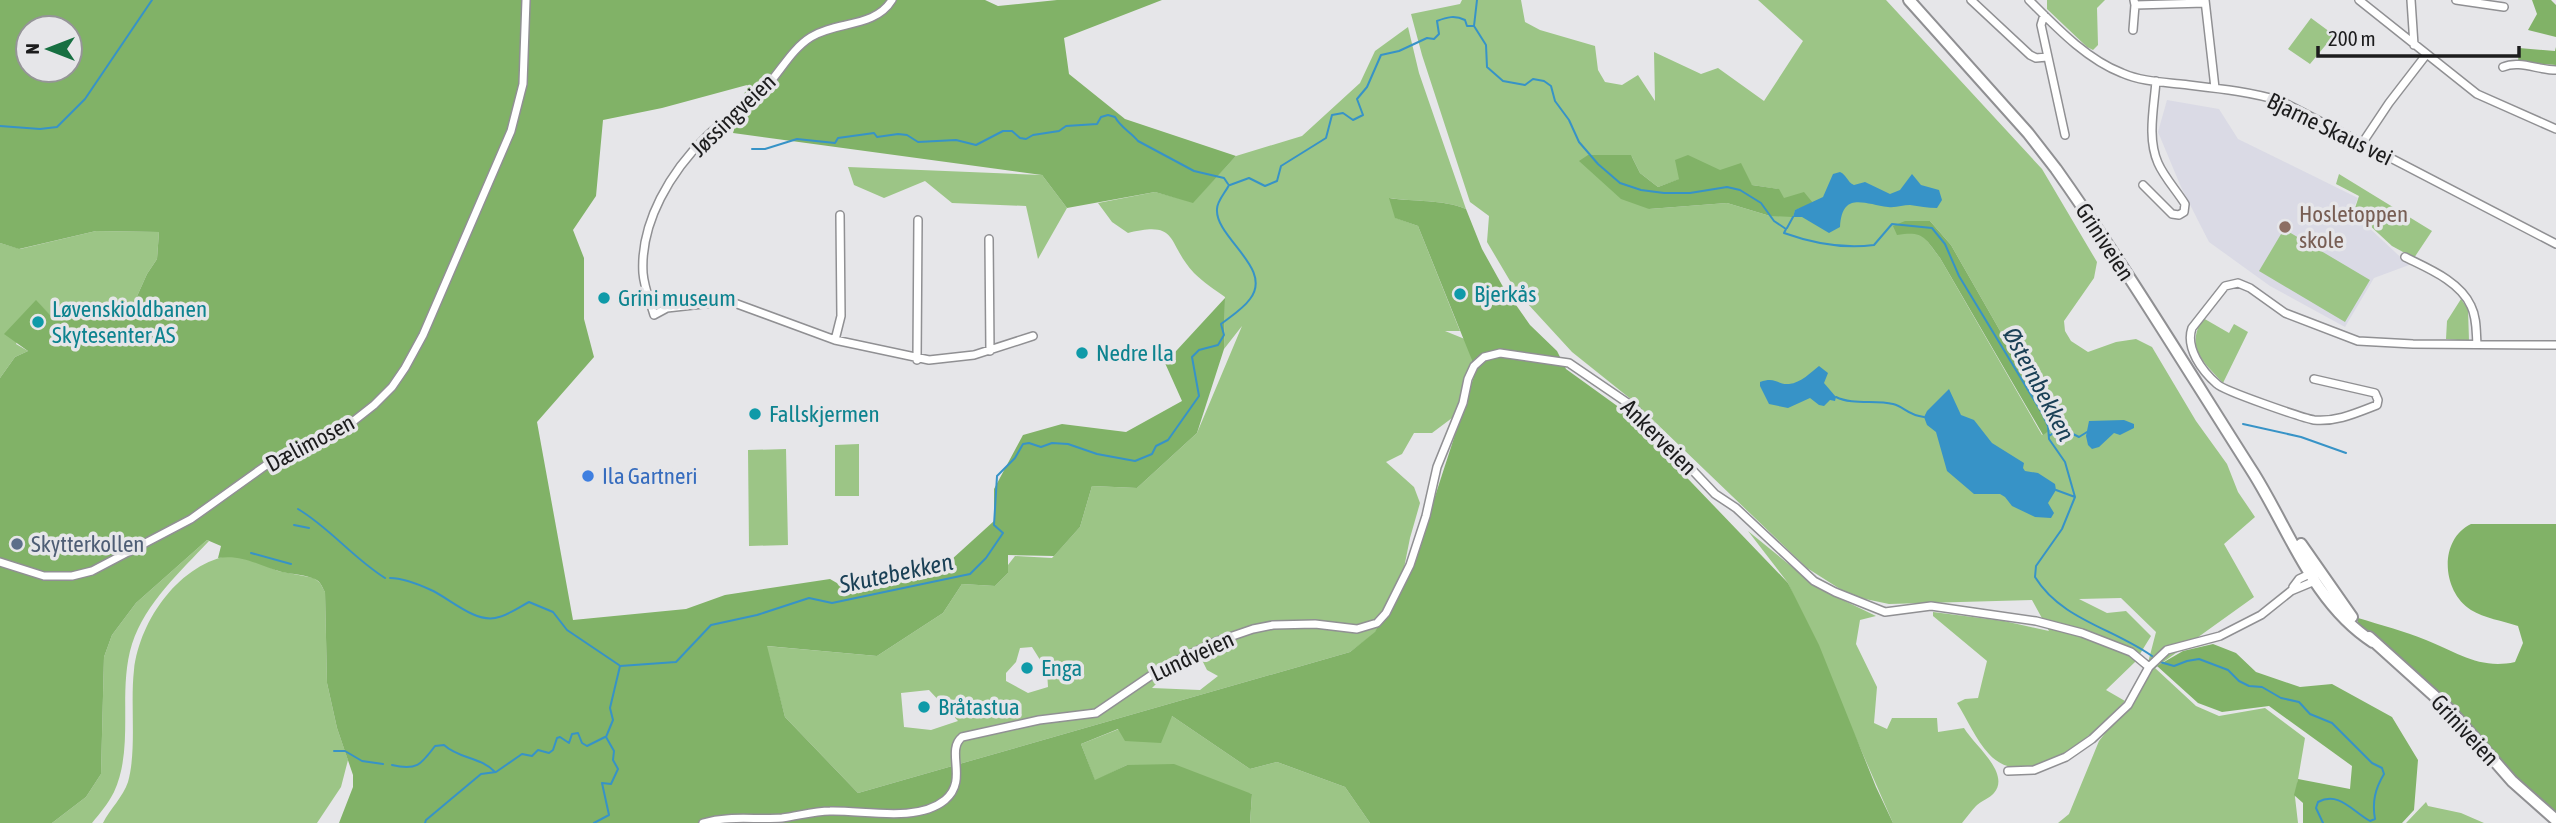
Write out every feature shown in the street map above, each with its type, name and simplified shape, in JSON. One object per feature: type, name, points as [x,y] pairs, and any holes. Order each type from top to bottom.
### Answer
[{"type":"main road","name":"Griniveien","points":[[1909,0],[2056,169],[2273,505],[2314,575],[2373,642],[2443,704],[2519,787],[2556,820]]},
{"type":"street","name":"Dælimosen","points":[[0,562],[35,574],[58,578],[92,570],[191,519],[265,466],[346,427],[392,387],[423,335],[511,131],[523,84],[526,0]]},
{"type":"street","name":"Jøssingveien","points":[[892,0],[873,17],[827,29],[805,41],[764,88],[707,136],[681,168],[659,203],[649,224],[644,245],[643,275],[654,315],[667,309],[729,301],[835,340],[918,360],[952,358],[990,351],[1033,335]]},
{"type":"street","points":[[1971,0],[2030,55],[2036,58],[2047,57]]},
{"type":"street","name":"Bjarne Skaus vei","points":[[2029,0],[2104,65],[2136,78],[2256,94],[2281,101],[2556,244]]},
{"type":"street","points":[[2359,0],[2426,55],[2484,97],[2556,129]]},
{"type":"street","points":[[2411,0],[2414,45]]},
{"type":"street","points":[[2456,0],[2504,7]]},
{"type":"street","points":[[2133,30],[2135,3],[2205,2],[2215,88]]},
{"type":"street","points":[[2044,15],[2041,25],[2065,135]]},
{"type":"street","points":[[2363,142],[2426,55]]},
{"type":"street","points":[[2503,67],[2515,63],[2536,69],[2556,70]]},
{"type":"street","points":[[2143,185],[2172,214],[2179,215],[2184,212],[2185,204],[2161,167],[2155,151],[2152,122],[2157,81]]},
{"type":"street","points":[[835,340],[841,316],[840,215]]},
{"type":"street","points":[[918,220],[918,360]]},
{"type":"street","points":[[989,239],[990,351]]},
{"type":"street","points":[[2405,257],[2447,280],[2462,293],[2471,304],[2477,344]]},
{"type":"street","points":[[2314,379],[2375,393],[2377,405],[2332,420],[2312,420],[2218,386],[2191,348],[2192,328],[2225,286],[2238,283],[2250,288],[2285,313],[2358,341],[2556,345]]},
{"type":"street","name":"Lundveien","points":[[703,823],[733,817],[782,818],[822,811],[899,814],[923,810],[946,800],[953,791],[958,780],[955,749],[962,737],[1040,720],[1096,713],[1162,668],[1206,646],[1253,629],[1273,625],[1315,624],[1356,629],[1377,624],[1392,603],[1410,565],[1426,516],[1437,467],[1463,403],[1474,366],[1484,357],[1500,353],[1564,362]]},
{"type":"street","name":"Ankerveien","points":[[1564,362],[1632,406],[1715,494],[1736,508],[1814,581],[1885,612],[1931,606],[2035,621],[2082,633],[2153,662]]},
{"type":"street","points":[[2008,771],[2034,770],[2066,757],[2092,739],[2128,705],[2153,662],[2167,650],[2220,636],[2261,615],[2291,591],[2299,579],[2314,575]]},
{"type":"shaded area","name":"Hosletoppen skole","points":[[2167,100],[2219,109],[2238,139],[2358,198],[2352,212],[2409,265],[2374,278],[2345,327],[2270,286],[2209,242],[2181,187],[2158,132]]},
{"type":"green space","points":[[0,0],[985,0],[998,6],[1057,0],[1162,0],[1064,38],[1069,74],[1125,119],[1236,156],[1193,203],[1155,192],[1067,208],[1042,175],[733,133],[747,85],[662,108],[603,120],[596,196],[573,230],[584,258],[584,319],[594,357],[537,422],[573,620],[686,609],[725,595],[830,579],[849,590],[951,560],[994,521],[994,489],[1023,435],[1062,424],[1126,432],[1182,401],[1165,363],[1225,298],[1224,349],[1197,433],[1137,488],[1092,486],[1080,527],[1054,556],[1008,555],[1008,573],[995,586],[962,584],[943,613],[877,656],[767,646],[785,717],[858,793],[1350,652],[1375,632],[1416,555],[1476,370],[1418,226],[1395,218],[1389,198],[1448,204],[1466,209],[1482,249],[1502,285],[1530,325],[1557,351],[1566,369],[1620,408],[1788,583],[1819,645],[1893,823],[1370,823],[1345,787],[1277,762],[1250,769],[1172,716],[1161,743],[1125,741],[1118,729],[1081,744],[1095,780],[1127,765],[1174,764],[1252,794],[1250,823],[339,823],[353,787],[353,775],[337,728],[327,683],[325,592],[319,582],[311,578],[243,559],[218,558],[221,546],[207,540],[136,603],[112,635],[104,657],[101,774],[86,797],[52,823],[0,823],[0,378],[15,357],[28,351],[4,334],[36,300],[54,319],[81,306],[93,309],[134,303],[157,259],[159,232],[96,231],[19,249],[0,243]]},
{"type":"green space","points":[[1462,0],[1521,0],[1525,22],[1540,30],[1595,46],[1598,70],[1605,82],[1622,85],[1638,75],[1655,101],[1654,52],[1701,74],[1718,68],[1764,101],[1803,41],[1758,0],[1886,0],[2042,169],[2097,262],[2094,278],[2064,321],[2065,331],[2071,341],[2088,352],[2116,342],[2136,339],[2152,347],[2196,421],[2227,464],[2238,492],[2255,517],[2224,544],[2254,597],[2155,668],[2196,706],[2219,716],[2265,708],[2305,738],[2295,797],[2298,823],[2058,823],[2069,814],[2099,741],[2142,686],[2156,632],[2121,598],[2079,599],[2107,613],[2126,611],[2151,636],[2135,662],[2106,690],[2125,701],[2098,728],[2062,754],[2042,764],[2023,768],[2005,765],[1984,748],[1957,703],[1978,698],[1987,661],[1933,616],[1933,612],[2004,621],[2049,631],[2032,600],[1889,604],[1851,596],[1807,568],[1632,400],[1572,352],[1516,291],[1487,242],[1489,216],[1470,202],[1422,55],[1411,14],[1460,4]],"holes":[[[1631,155],[1640,173],[1658,187],[1720,170],[1752,185],[1778,189],[1783,198],[1770,216],[1727,203],[1649,209]],[[1930,221],[1951,245],[2055,427],[2042,435],[1940,258],[1922,234],[1914,232]]]},
{"type":"green space","points":[[2047,0],[2105,0],[2097,8],[2098,45],[2093,50],[2087,47],[2047,9]]},
{"type":"green space","points":[[2532,0],[2551,0],[2556,5],[2556,37],[2528,30],[2537,14]]},
{"type":"green space","points":[[2311,18],[2334,35],[2310,64],[2288,49]]},
{"type":"green space","points":[[1408,27],[1419,73],[1466,209],[1438,202],[1390,198],[1396,218],[1418,226],[1460,331],[1445,331],[1482,346],[1456,415],[1432,433],[1414,433],[1402,454],[1386,462],[1414,487],[1420,503],[1402,578],[1382,611],[1386,613],[1375,633],[1350,652],[858,793],[785,717],[766,646],[877,656],[943,613],[962,584],[995,586],[1008,573],[1008,565],[1015,556],[1052,558],[1080,527],[1092,486],[1137,488],[1197,433],[1242,326],[1224,349],[1225,297],[1194,273],[1164,232],[1145,230],[1128,233],[1112,222],[1098,203],[1155,192],[1193,202],[1236,156],[1302,136],[1360,83],[1375,51]],"holes":[[[1032,647],[1047,671],[1048,687],[1028,693],[1006,681],[1006,673],[1016,662],[1020,648]],[[1201,658],[1207,670],[1218,676],[1200,690],[1152,688],[1168,672]],[[929,690],[958,721],[931,730],[904,727],[901,693]]]},
{"type":"green space","points":[[2556,47],[2556,65],[2518,62],[2519,48],[2555,51]]},
{"type":"green space","points":[[1588,155],[1631,155],[1640,173],[1658,187],[1679,179],[1675,160],[1688,155],[1720,170],[1741,163],[1752,185],[1779,189],[1784,198],[1804,192],[1813,203],[1795,210],[1793,217],[1770,216],[1727,203],[1649,209],[1621,199],[1579,161]]},
{"type":"green space","points":[[848,167],[1042,175],[1067,208],[1038,259],[1026,206],[952,203],[925,181],[884,198],[854,185]]},
{"type":"green space","points":[[2339,174],[2432,231],[2414,258],[2392,246],[2354,211],[2359,196],[2336,184]]},
{"type":"green space","points":[[1905,221],[1930,221],[1951,245],[2055,427],[2043,435],[1930,245],[1918,235],[1897,235],[1893,226]]},
{"type":"green space","points":[[2284,229],[2370,280],[2345,322],[2259,271]]},
{"type":"green space","points":[[96,231],[159,232],[157,259],[134,303],[93,309],[81,306],[54,319],[36,301],[16,344],[28,351],[15,357],[0,378],[0,243],[20,249]]},
{"type":"green space","points":[[2461,299],[2468,309],[2469,341],[2446,339],[2447,321]]},
{"type":"green space","points":[[2203,318],[2229,333],[2234,324],[2248,332],[2223,383],[2203,361],[2196,346],[2198,329]]},
{"type":"green space","points":[[859,444],[859,496],[835,496],[835,445]]},
{"type":"green space","points":[[786,449],[788,545],[749,546],[748,450]]},
{"type":"green space","points":[[2471,524],[2556,524],[2556,813],[2500,764],[2358,624],[2358,618],[2392,628],[2480,662],[2515,662],[2523,643],[2518,626],[2471,610],[2461,602],[2450,579],[2449,553],[2453,542],[2460,532]]},
{"type":"green space","points":[[1748,531],[1818,588],[1876,616],[1860,620],[1856,644],[1877,687],[1874,723],[1887,729],[1892,718],[1937,718],[1938,732],[1964,728],[1989,759],[1995,768],[1998,785],[1994,793],[1976,806],[1962,823],[1893,823],[1788,583]]},
{"type":"green space","points":[[209,541],[155,601],[132,644],[126,681],[124,756],[112,796],[92,823],[52,823],[86,797],[101,774],[104,657],[112,635],[136,603]]},
{"type":"green space","points":[[232,555],[253,560],[278,571],[314,578],[325,592],[327,683],[337,728],[348,760],[341,787],[317,823],[103,823],[128,782],[132,756],[134,670],[138,651],[154,613],[180,581],[196,569],[213,560]]},
{"type":"green space","points":[[2213,644],[2236,653],[2256,672],[2300,687],[2332,684],[2392,717],[2418,760],[2414,810],[2402,823],[2303,823],[2303,803],[2294,795],[2298,779],[2350,789],[2352,766],[2269,706],[2222,712],[2198,703],[2157,666],[2183,651]]},
{"type":"green space","points":[[1172,716],[1250,769],[1277,762],[1345,787],[1370,823],[1250,823],[1252,794],[1127,765],[1095,781],[1081,744],[1119,729]]},
{"type":"green space","points":[[2426,802],[2428,806],[2461,813],[2484,823],[2406,823]]},
{"type":"water","points":[[1840,172],[1854,185],[1865,182],[1890,194],[1900,190],[1912,174],[1921,185],[1939,190],[1942,200],[1937,208],[1910,205],[1888,207],[1856,202],[1845,208],[1840,227],[1829,233],[1802,217],[1793,217],[1795,210],[1823,197],[1833,174]]},
{"type":"water","points":[[1819,366],[1828,373],[1824,383],[1836,397],[1835,401],[1830,400],[1824,406],[1810,398],[1788,408],[1769,404],[1760,382],[1798,382]]},
{"type":"water","points":[[1949,389],[1961,415],[1974,420],[1992,443],[2024,463],[2025,471],[2038,473],[2055,484],[2056,490],[2048,503],[2054,513],[2051,518],[2035,517],[2012,506],[2000,494],[1974,494],[1947,471],[1936,432],[1927,425],[1924,417]]},
{"type":"water","points":[[2124,420],[2134,424],[2134,428],[2120,435],[2114,433],[2099,447],[2092,449],[2088,445],[2086,436],[2089,421]]},
{"type":"waterway","points":[[0,126],[40,129],[57,127],[85,99],[152,0]]},
{"type":"waterway","name":"Østernbekken","points":[[1477,0],[1474,26],[1486,45],[1487,67],[1503,81],[1525,85],[1533,79],[1544,81],[1551,86],[1555,101],[1569,120],[1579,142],[1598,164],[1620,183],[1641,190],[1664,193],[1690,193],[1727,187],[1740,190],[1761,203],[1774,221],[1786,229],[1784,233],[1828,244],[1874,245],[1892,224],[1932,228],[1945,244],[1959,276],[2042,413],[2048,426],[2049,439],[2065,462],[2075,497],[2062,529],[2036,566],[2035,577],[2046,592],[2060,604],[2156,659]]},
{"type":"waterway","points":[[1230,185],[1249,178],[1265,186],[1277,181],[1281,166],[1326,138],[1332,115],[1343,113],[1353,120],[1363,115],[1357,99],[1367,87],[1381,55],[1399,51],[1427,38],[1434,39],[1439,34],[1437,21],[1444,18],[1458,17],[1465,20],[1467,26],[1473,26]]},
{"type":"waterway","points":[[752,149],[765,149],[797,139],[835,143],[838,138],[874,133],[877,137],[907,135],[918,142],[956,140],[976,145],[1003,131],[1012,131],[1020,138],[1026,139],[1033,135],[1059,131],[1066,126],[1097,124],[1101,117],[1108,115],[1115,117],[1138,141],[1194,171],[1224,178],[1228,184]]},
{"type":"waterway","name":"Skutebekken","points":[[594,823],[609,815],[602,783],[611,784],[618,769],[613,760],[614,751],[606,737],[613,720],[610,708],[620,666],[676,662],[711,625],[757,615],[809,598],[832,603],[970,574],[986,558],[1003,533],[994,525],[997,476],[1015,458],[1023,444],[1041,447],[1052,443],[1068,444],[1097,454],[1135,461],[1152,454],[1156,446],[1168,440],[1199,396],[1192,357],[1199,350],[1218,345],[1224,335],[1221,324],[1247,303],[1255,287],[1255,276],[1250,265],[1219,220],[1217,206],[1229,185]]},
{"type":"waterway","points":[[1787,228],[1793,217]]},
{"type":"waterway","points":[[1836,397],[1849,401],[1893,404],[1924,417]]},
{"type":"waterway","points":[[2243,424],[2301,437],[2346,453]]},
{"type":"waterway","points":[[2049,436],[2061,428],[2079,437],[2087,432]]},
{"type":"waterway","points":[[2056,490],[2075,497]]},
{"type":"waterway","points":[[298,509],[385,578]]},
{"type":"waterway","points":[[294,525],[309,528]]},
{"type":"waterway","points":[[251,553],[291,564]]},
{"type":"waterway","points":[[390,578],[421,586],[470,613],[487,618],[504,616],[529,602],[553,612],[567,630],[619,665]]},
{"type":"waterway","name":"Østernbekken","points":[[2160,662],[2174,666],[2199,659],[2228,670],[2249,686],[2262,687],[2281,698],[2299,702],[2310,714],[2332,723],[2372,763],[2382,768],[2384,774],[2374,801],[2375,819],[2370,821],[2345,804],[2326,799],[2318,802],[2316,808],[2323,823]]},
{"type":"waterway","points":[[425,823],[481,774],[496,772],[522,754],[532,756],[538,750],[549,753],[553,750],[557,738],[569,743],[572,734],[578,733],[582,743],[587,746],[605,737]]},
{"type":"waterway","points":[[392,765],[412,767],[426,758],[435,746],[444,745],[456,753],[483,763],[495,772]]},
{"type":"waterway","points":[[334,751],[345,751],[362,761],[383,764]]},
{"type":"place","name":"Hosletoppen skole","points":[[2285,227]]},
{"type":"place","name":"Bjerkås","points":[[1460,294]]},
{"type":"place","name":"Grini museum","points":[[604,298]]},
{"type":"place","name":"Løvenskioldbanen Skytesenter AS","points":[[38,322]]},
{"type":"place","name":"Nedre Ila","points":[[1082,353]]},
{"type":"place","name":"Fallskjermen","points":[[755,414]]},
{"type":"place","name":"Ila Gartneri","points":[[588,476]]},
{"type":"place","name":"Skytterkollen","points":[[17,544]]},
{"type":"place","name":"Enga","points":[[1027,668]]},
{"type":"place","name":"Bråtastua","points":[[924,707]]}]
